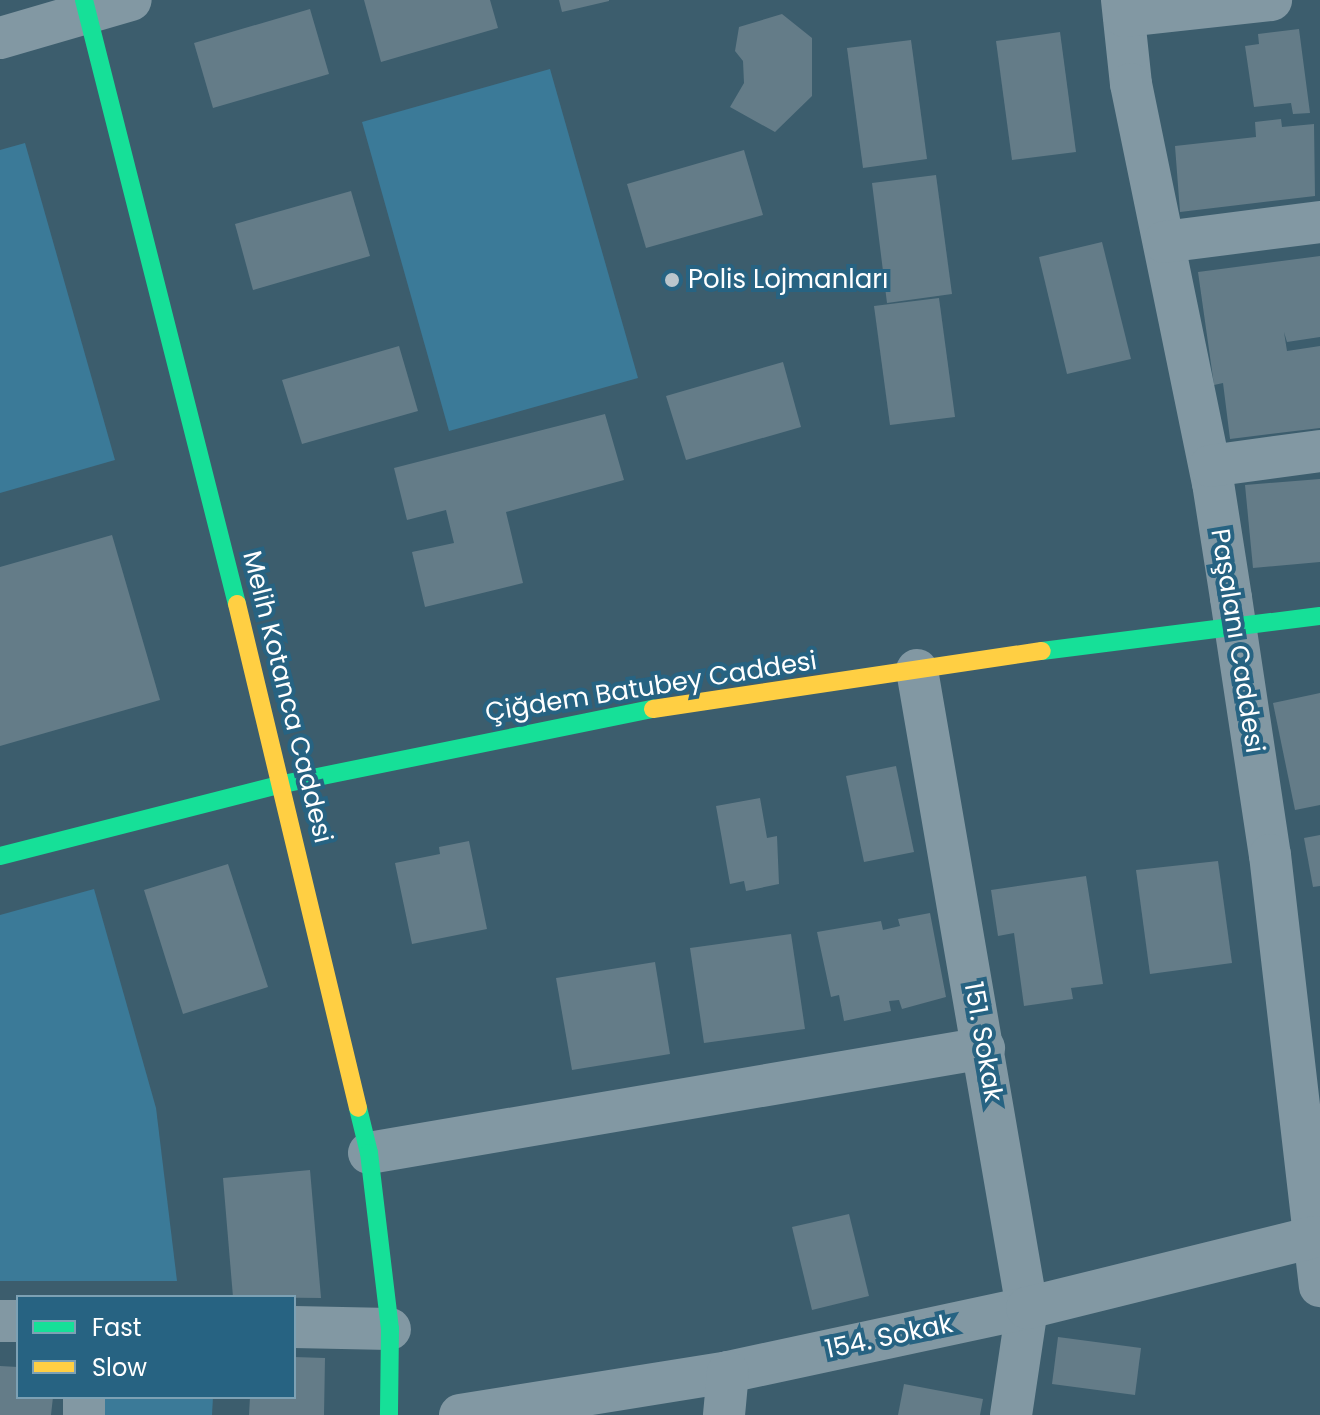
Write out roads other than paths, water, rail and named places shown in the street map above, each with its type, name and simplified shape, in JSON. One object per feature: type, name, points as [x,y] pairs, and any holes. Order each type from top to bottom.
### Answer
[{"type":"street","points":[[0,38],[86,6],[131,0]]},
{"type":"street","points":[[1123,8],[1271,0]]},
{"type":"street","name":"Melih Kotanca Caddesi","points":[[86,6],[283,784],[369,1153],[390,1329],[389,1415]]},
{"type":"street","name":"Paşalanı Caddesi","points":[[1123,8],[1131,84],[1210,466],[1235,623],[1309,1105],[1314,1237],[1320,1286]]},
{"type":"street","points":[[1164,242],[1320,222]]},
{"type":"street","points":[[1210,466],[1320,451]]},
{"type":"street","name":"Çiğdem Batubey Caddesi","points":[[0,856],[283,784],[583,719],[1235,623],[1320,616]]},
{"type":"street","name":"151. Sokak","points":[[917,670],[1027,1308],[1011,1415]]},
{"type":"street","points":[[369,1153],[984,1048]]},
{"type":"street","name":"154. Sokak","points":[[460,1415],[728,1372],[1027,1308],[1314,1237]]},
{"type":"street","points":[[296,1327],[390,1329]]},
{"type":"street","points":[[724,1415],[728,1372]]},
{"type":"place","name":"Polis Lojmanları","points":[[672,280]]}]
